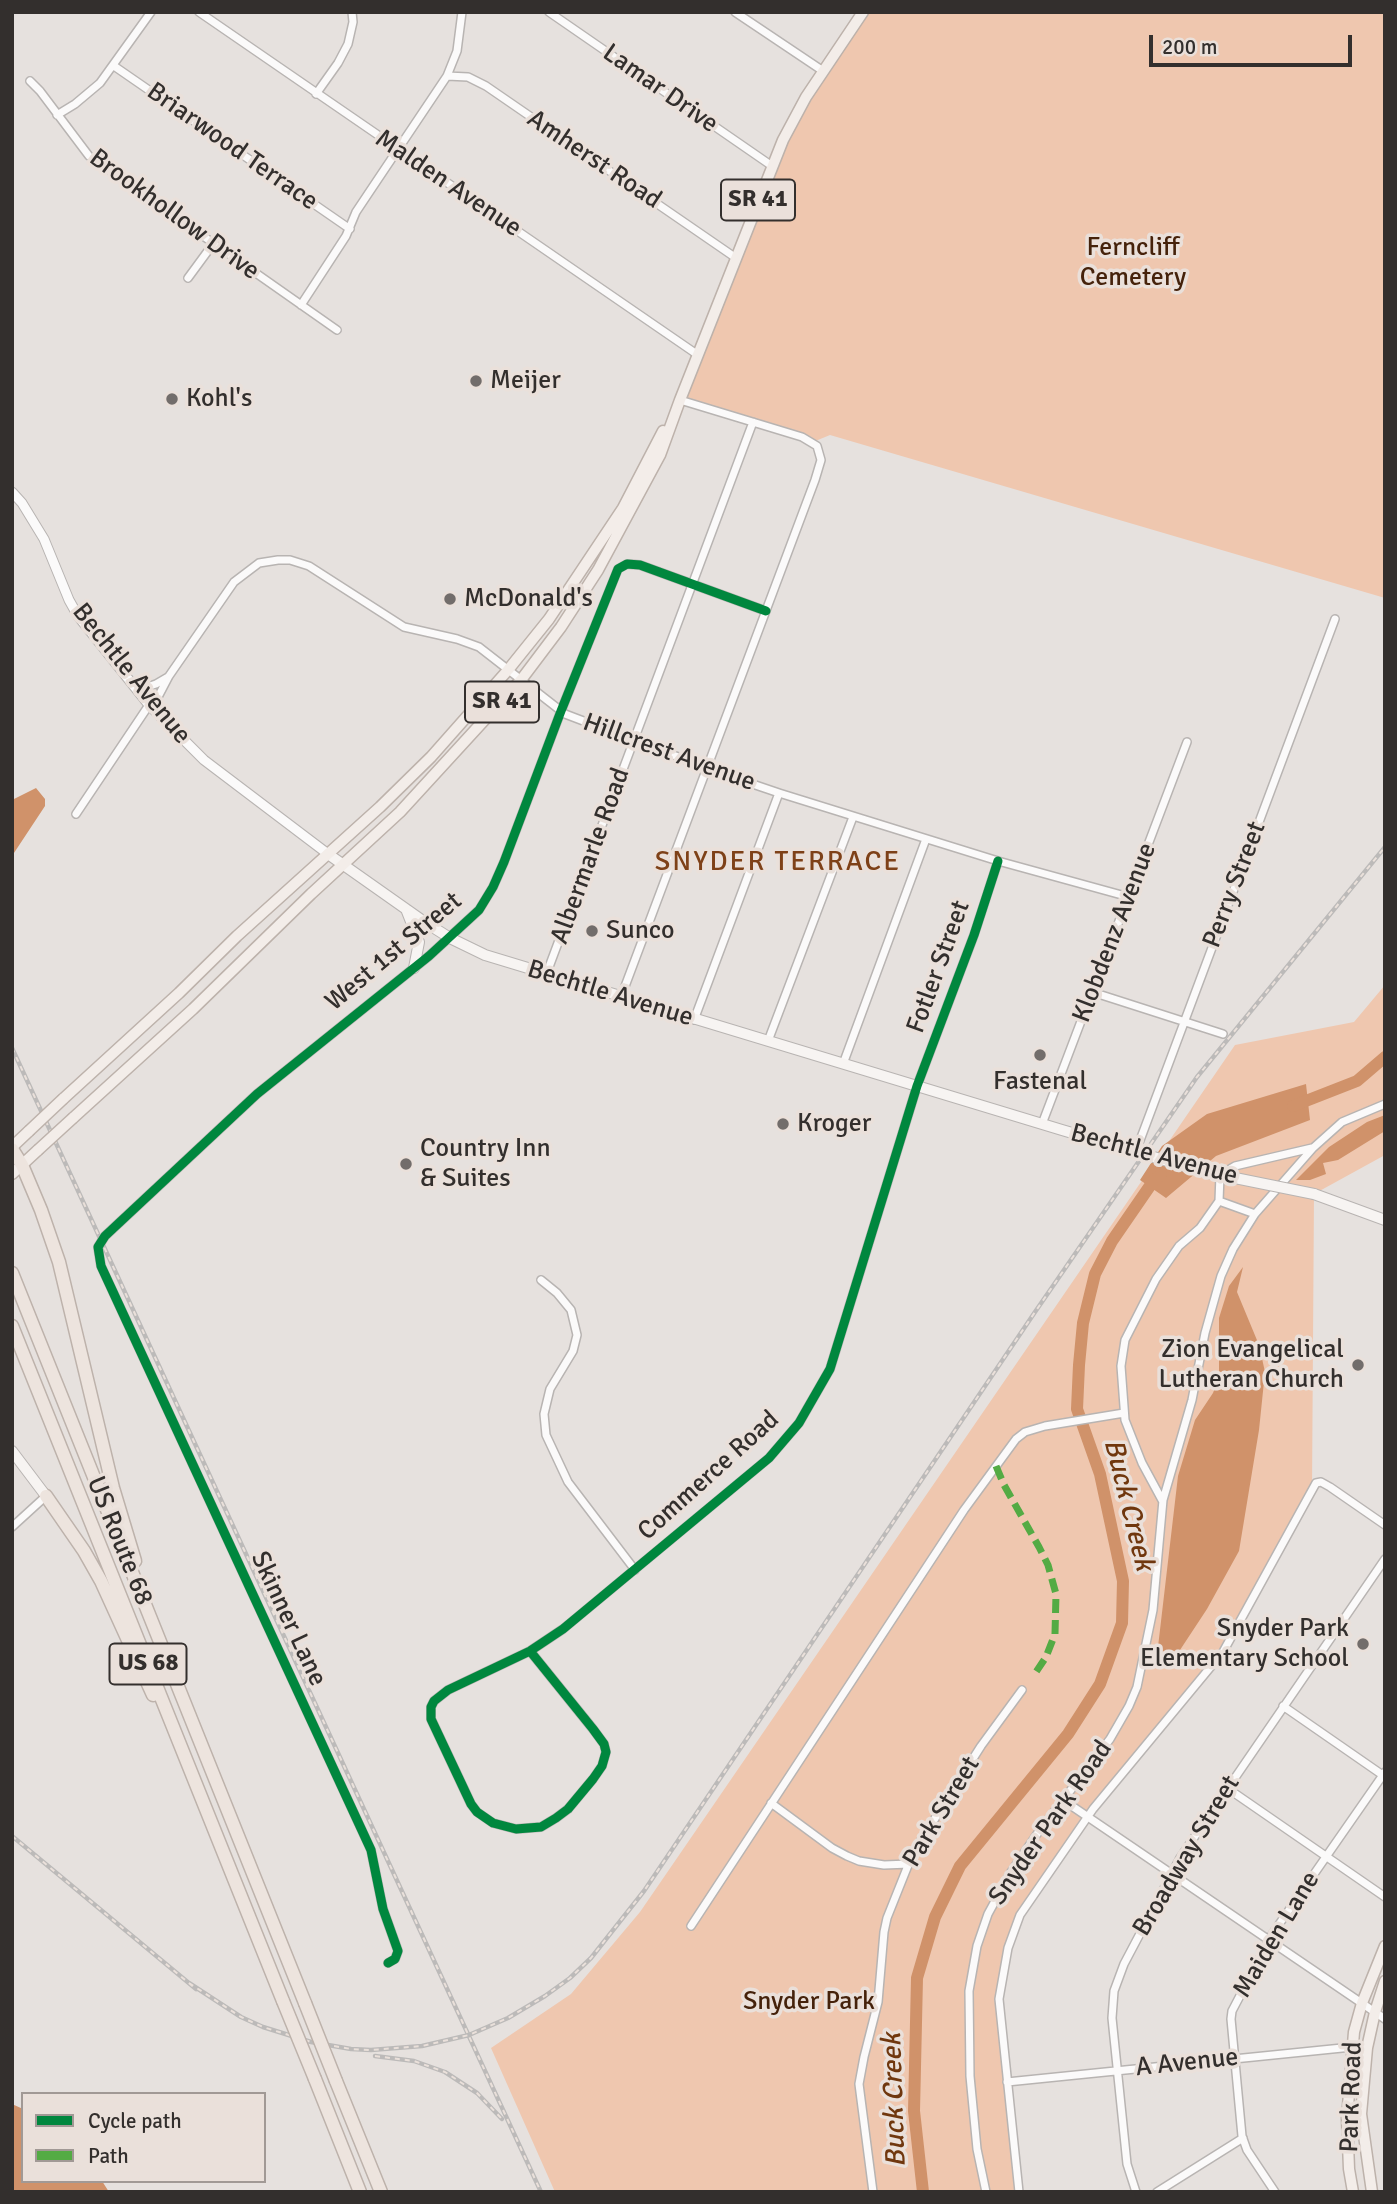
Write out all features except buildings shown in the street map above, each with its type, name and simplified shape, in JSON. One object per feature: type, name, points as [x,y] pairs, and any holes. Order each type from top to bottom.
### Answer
[{"type":"highway","points":[[12,1148],[17,1169],[48,1229],[59,1262],[113,1488],[142,1583],[148,1612]]},
{"type":"highway","name":"US Route 68","points":[[12,1273],[381,2192]]},
{"type":"highway","name":"US Route 68","points":[[12,1326],[360,2192]]},
{"type":"highway","points":[[46,1496],[101,1581],[146,1684],[186,1758]]},
{"type":"main road","name":"SR 41","points":[[17,1169],[193,1009],[271,931],[400,812],[521,680],[561,627],[598,570],[660,455],[772,166],[795,119],[823,71],[863,12]]},
{"type":"main road","name":"SR 41","points":[[12,1148],[431,757],[549,619],[616,519],[680,400]]},
{"type":"main road","name":"Bechtle Avenue","points":[[328,854],[450,938],[485,955],[1208,1173],[1314,1194],[1385,1220]]},
{"type":"main road","points":[[405,909],[419,942],[414,968]]},
{"type":"main road","points":[[12,1451],[46,1496]]},
{"type":"main road","name":"Park Road","points":[[1353,2192],[1349,2169],[1347,2118],[1352,2047],[1357,2016],[1385,1946]]},
{"type":"main road","name":"Park Road","points":[[1371,2192],[1361,2114],[1367,2048],[1385,1981]]},
{"type":"street","points":[[57,115],[88,95],[114,66],[151,12]]},
{"type":"street","name":"Malden Avenue","points":[[200,12],[698,355]]},
{"type":"street","points":[[316,94],[348,44],[353,22],[352,12]]},
{"type":"street","points":[[301,306],[350,229],[362,203],[447,76],[457,51],[462,12]]},
{"type":"street","name":"Lamar Drive","points":[[549,12],[772,166]]},
{"type":"street","points":[[736,12],[823,71]]},
{"type":"street","name":"Briarwood Terrace","points":[[114,66],[350,229]]},
{"type":"street","name":"Amherst Road","points":[[447,76],[468,77],[486,86],[736,258]]},
{"type":"street","name":"Brookhollow Drive","points":[[30,81],[89,156],[337,330]]},
{"type":"street","points":[[188,278],[213,244]]},
{"type":"street","points":[[621,998],[815,480],[821,455],[813,442],[680,400]]},
{"type":"street","name":"Albermarle Road","points":[[546,975],[752,422]]},
{"type":"street","name":"Bechtle Avenue","points":[[12,492],[34,521],[78,616],[149,705],[204,760],[328,854]]},
{"type":"street","name":"Hillcrest Avenue","points":[[76,814],[234,582],[259,563],[278,559],[309,566],[404,627],[469,642],[492,656],[565,714],[779,793],[998,861],[1129,897]]},
{"type":"street","name":"West 1st Street","points":[[115,1295],[98,1258],[98,1247],[104,1236],[257,1094],[414,968],[479,910],[493,887],[518,826],[618,569],[624,565],[640,565],[693,584]]},
{"type":"street","points":[[693,584],[766,611]]},
{"type":"street","name":"Perry Street","points":[[1136,1151],[1335,619]]},
{"type":"street","name":"Hillcrest Avenue","points":[[138,691],[169,676]]},
{"type":"street","name":"Klobdenz Avenue","points":[[1042,1124],[1187,742]]},
{"type":"street","points":[[694,1020],[779,793]]},
{"type":"street","points":[[768,1041],[853,817]]},
{"type":"street","points":[[843,1064],[926,839]]},
{"type":"street","name":"Fotler Street","points":[[917,1086],[974,935],[998,861]]},
{"type":"street","points":[[1092,992],[1223,1034]]},
{"type":"street","name":"Commerce Road","points":[[530,1651],[593,1729],[604,1744],[606,1752],[602,1766],[580,1797],[559,1817],[541,1827],[524,1830],[502,1826],[485,1819],[477,1812],[465,1793],[431,1719],[431,1707],[439,1696],[530,1651],[565,1628],[769,1458],[792,1433],[830,1369],[917,1086]]},
{"type":"street","name":"Snyder Park Road","points":[[986,2192],[977,2149],[968,2015],[972,1970],[982,1929],[1011,1872],[1110,1739],[1137,1687],[1153,1610],[1163,1500],[1185,1426],[1205,1333],[1221,1276],[1233,1249],[1255,1213],[1313,1148],[1342,1122],[1385,1104]]},
{"type":"street","points":[[1163,1500],[1134,1447],[1124,1413],[1121,1366],[1130,1326],[1156,1279],[1180,1247],[1200,1228],[1219,1201],[1220,1175],[1235,1166],[1313,1148]]},
{"type":"street","points":[[1219,1201],[1255,1213]]},
{"type":"street","points":[[541,1280],[557,1293],[571,1310],[577,1335],[573,1351],[554,1379],[546,1402],[544,1425],[551,1448],[579,1499],[635,1570]]},
{"type":"street","name":"Skinner Lane","points":[[115,1295],[371,1850],[380,1898],[398,1951],[395,1959],[388,1963]]},
{"type":"street","points":[[691,1926],[1010,1446],[1025,1432],[1045,1426],[1124,1413]]},
{"type":"street","points":[[1019,2192],[999,1998],[1008,1948],[1027,1902],[1088,1816],[1223,1652],[1316,1483],[1321,1482],[1330,1487],[1385,1525]]},
{"type":"street","points":[[12,1527],[46,1496]]},
{"type":"street","name":"Broadway Street","points":[[1136,2192],[1127,2164],[1112,2018],[1114,1991],[1133,1946],[1171,1872],[1385,1559]]},
{"type":"street","name":"Park Street","points":[[873,2192],[860,2096],[860,2072],[877,2010],[886,1925],[913,1853],[963,1773],[1022,1690]]},
{"type":"street","points":[[1283,1706],[1384,1774]]},
{"type":"street","name":"Maiden Lane","points":[[1275,2192],[1247,2150],[1243,2138],[1232,2011],[1269,1939],[1384,1774]]},
{"type":"street","points":[[1227,1788],[1385,1896]]},
{"type":"street","points":[[1063,1800],[1385,2019]]},
{"type":"street","points":[[771,1803],[847,1856],[884,1866],[909,1864]]},
{"type":"street","name":"A Avenue","points":[[1007,2082],[1234,2058],[1352,2047],[1367,2048]]},
{"type":"street","points":[[1157,2192],[1243,2138]]},
{"type":"green space","name":"Ferncliff Cemetery","points":[[863,12],[1385,12],[1385,598],[830,435],[813,442],[680,400],[783,140]]},
{"type":"green space","name":"Snyder Park","points":[[1385,985],[1385,1155],[1314,1194],[1312,1490],[1223,1652],[1088,1816],[1014,1929],[1000,1984],[1015,2163],[1024,2192],[555,2192],[491,2048],[571,1994],[640,1912],[1235,1045],[1354,1022]]},
{"type":"shaded area","points":[[36,788],[45,799],[45,806],[12,856],[12,800]]},
{"type":"shaded area","points":[[1306,1084],[1310,1120],[1216,1156],[1166,1198],[1140,1180],[1162,1146],[1207,1114]]},
{"type":"shaded area","points":[[1385,1115],[1385,1131],[1338,1160],[1323,1163],[1326,1174],[1310,1180],[1296,1180],[1329,1147],[1367,1122]]},
{"type":"shaded area","points":[[1243,1267],[1237,1292],[1259,1345],[1265,1372],[1259,1430],[1239,1551],[1207,1609],[1180,1650],[1156,1664],[1178,1476],[1195,1420],[1213,1393],[1219,1377],[1219,1318],[1229,1286]]},
{"type":"shaded area","points":[[12,2104],[21,2108],[21,2183],[103,2183],[109,2192],[12,2192]]},
{"type":"waterway","name":"Buck Creek","points":[[1293,1106],[1357,1081],[1385,1057]]},
{"type":"waterway","name":"Buck Creek","points":[[923,2192],[914,2111],[917,1978],[935,1917],[960,1866],[1068,1734],[1100,1684],[1122,1623],[1123,1581],[1100,1474],[1077,1409],[1079,1365],[1083,1323],[1095,1274],[1112,1241],[1154,1180],[1161,1175]]},
{"type":"railway","points":[[189,1983],[241,2017],[263,2027],[311,2042],[371,2050],[422,2046],[469,2035],[508,2018],[570,1978],[591,1958],[644,1891],[1197,1077],[1385,847]]},
{"type":"railway","points":[[12,1048],[541,2192]]},
{"type":"railway","points":[[12,1836],[196,1989]]},
{"type":"railway","points":[[375,2056],[414,2061],[445,2072],[477,2093],[502,2119]]},
{"type":"marked path","points":[[996,1466],[1048,1565],[1056,1594],[1055,1634],[1046,1657],[1036,1672]]},
{"type":"cycle path","points":[[388,1963],[395,1959],[398,1951],[383,1909],[371,1850],[101,1266],[98,1247],[105,1236],[257,1094],[429,956],[479,910],[504,862],[618,569],[627,564],[640,565],[766,611]]},
{"type":"cycle path","points":[[530,1651],[593,1729],[604,1744],[606,1752],[602,1766],[568,1809],[541,1827],[516,1829],[493,1823],[477,1812],[471,1804],[431,1719],[431,1707],[434,1701],[448,1690],[530,1651],[563,1629],[769,1458],[799,1423],[830,1369],[917,1086],[974,935],[998,861]]},
{"type":"place","name":"Meijer","points":[[476,381]]},
{"type":"place","name":"Kohl's","points":[[172,399]]},
{"type":"place","name":"McDonald's","points":[[450,599]]},
{"type":"place","name":"Sunco","points":[[592,931]]},
{"type":"place","name":"Fastenal","points":[[1040,1055]]},
{"type":"place","name":"Kroger","points":[[783,1124]]},
{"type":"place","name":"Country Inn & Suites","points":[[406,1164]]},
{"type":"place","name":"Zion Evangelical Lutheran Church","points":[[1358,1365]]},
{"type":"place","name":"Snyder Park Elementary School","points":[[1363,1644]]},
{"type":"district","name":"SNYDER TERRACE","points":[[778,863]]}]
